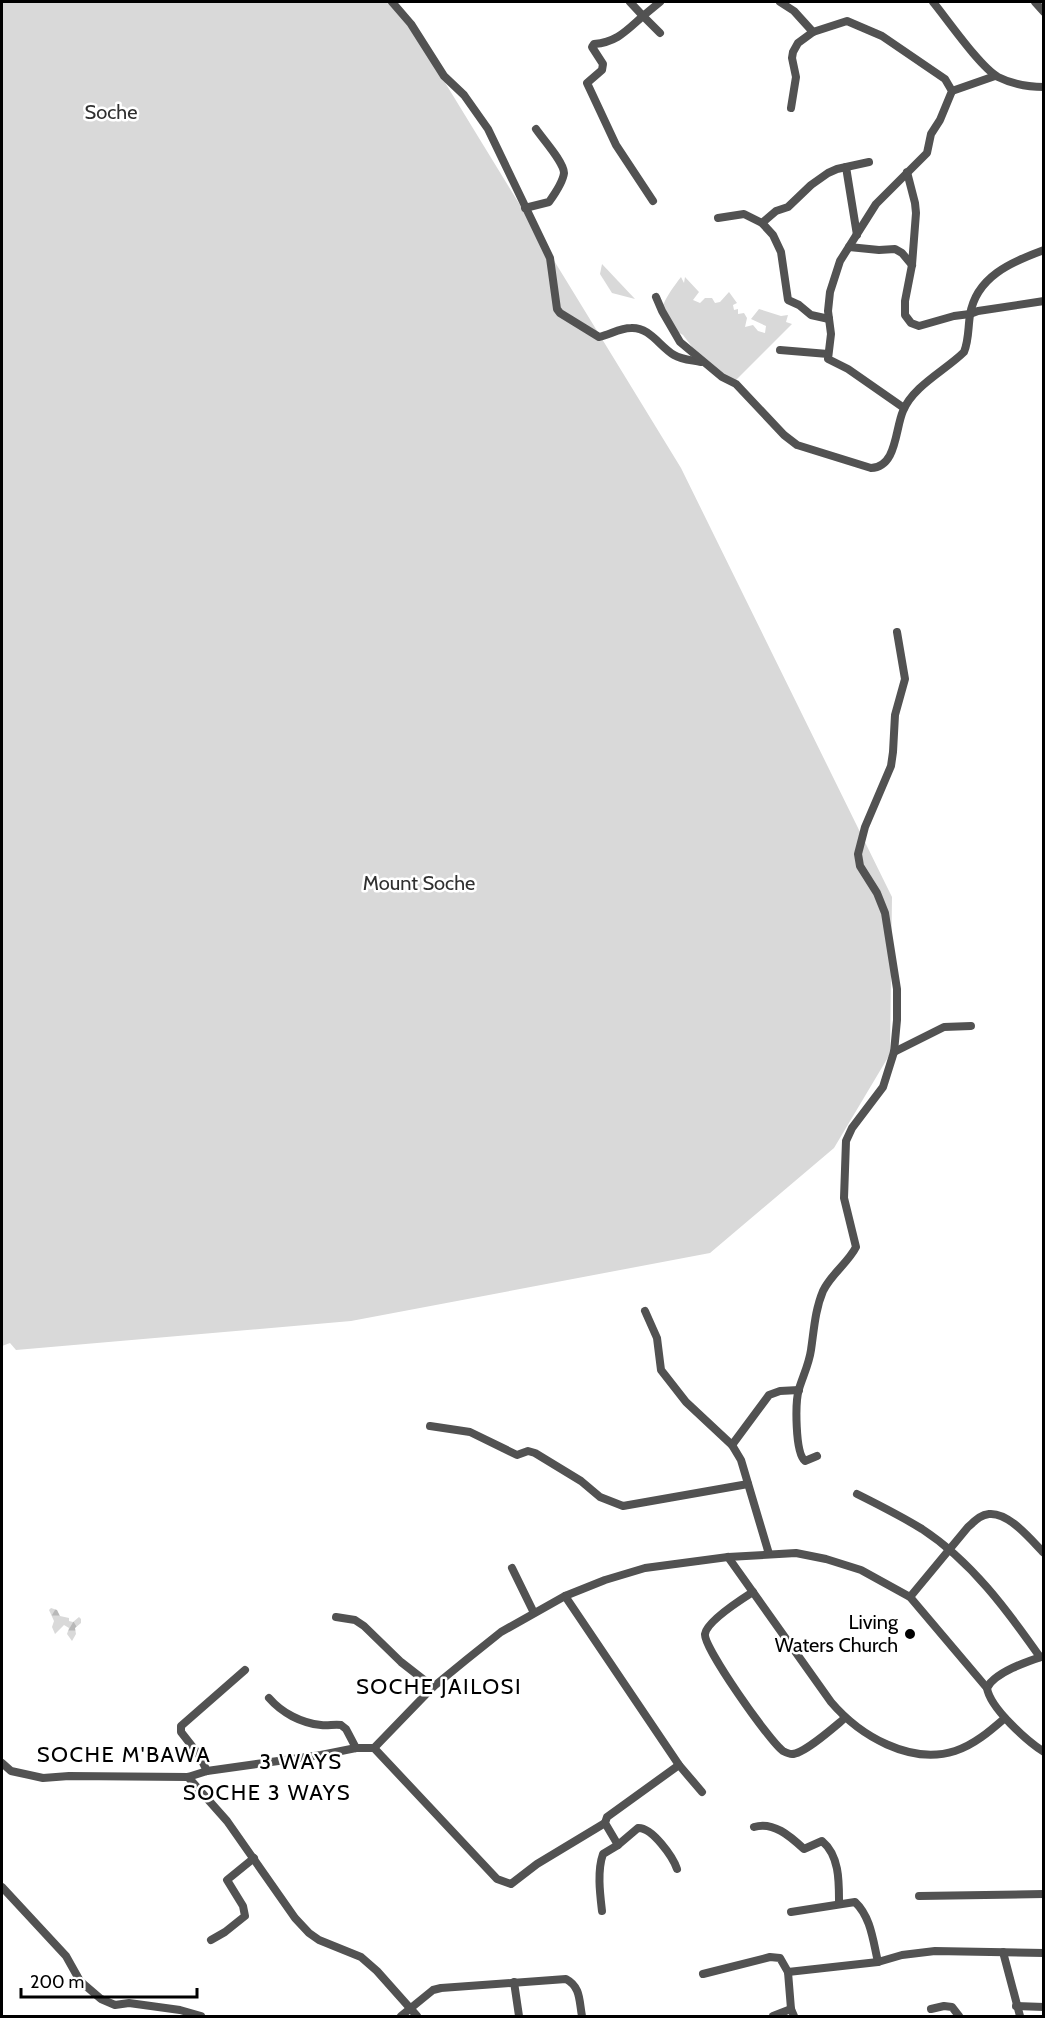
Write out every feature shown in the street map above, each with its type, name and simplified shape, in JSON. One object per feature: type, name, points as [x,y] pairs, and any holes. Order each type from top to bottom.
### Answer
[{"type":"street","points":[[392,2],[411,24],[444,76],[464,94],[486,125],[550,258],[560,313],[599,338],[618,330],[635,328],[650,334],[668,351],[677,356],[703,362]]},
{"type":"street","points":[[630,2],[660,33]]},
{"type":"street","points":[[653,201],[616,145],[587,83],[602,70],[603,64],[592,47],[594,44],[607,43],[618,38],[660,2]]},
{"type":"street","points":[[780,2],[794,11],[813,32]]},
{"type":"street","points":[[933,2],[995,75],[1030,87],[1044,87]]},
{"type":"street","points":[[1035,2],[1044,12]]},
{"type":"street","points":[[791,108],[796,77],[792,58],[798,43],[813,32],[847,21],[868,29],[945,79],[952,91]]},
{"type":"street","points":[[904,408],[848,369],[828,359],[831,334],[830,292],[840,261],[876,204],[929,150],[931,134],[940,120],[952,91],[995,75]]},
{"type":"street","points":[[525,208],[549,202],[564,174],[557,158],[536,129]]},
{"type":"street","points":[[762,223],[776,211],[788,207],[828,172],[868,162]]},
{"type":"street","points":[[846,167],[857,235]]},
{"type":"street","points":[[907,172],[915,203],[912,265],[905,307],[905,315],[911,323],[919,326],[978,311],[1044,302]]},
{"type":"street","points":[[718,218],[744,214],[762,223],[778,244],[788,300],[799,305],[811,315],[829,319]]},
{"type":"street","points":[[849,248],[895,249],[902,253],[912,265]]},
{"type":"street","points":[[657,297],[662,311],[680,342],[722,377],[736,384],[761,413],[797,445],[871,468],[878,468],[889,460],[904,408],[926,382],[964,352],[970,314],[978,291],[984,283],[1026,256],[1044,250]]},
{"type":"street","points":[[780,350],[828,354]]},
{"type":"street","points":[[817,1456],[805,1461],[800,1455],[797,1429],[799,1390],[806,1371],[812,1331],[822,1293],[834,1273],[856,1247],[844,1198],[846,1141],[852,1128],[883,1087],[894,1052],[897,996],[889,933],[881,901],[860,866],[858,854],[865,827],[891,766],[895,716],[905,679],[897,632]]},
{"type":"street","points":[[894,1052],[944,1027],[971,1026]]},
{"type":"street","points":[[645,1311],[657,1338],[661,1370],[686,1402],[732,1445],[741,1460],[769,1554]]},
{"type":"street","points":[[732,1445],[769,1395],[780,1391],[799,1390]]},
{"type":"street","points":[[430,1426],[470,1432],[517,1455],[528,1451],[535,1453],[581,1481],[600,1497],[623,1506],[748,1484]]},
{"type":"street","points":[[857,1494],[923,1530],[948,1550],[1001,1604],[1042,1656],[1019,1665],[992,1680],[987,1688]]},
{"type":"street","points":[[910,1597],[948,1550],[979,1518],[992,1514],[1002,1517],[1016,1526],[1044,1553]]},
{"type":"street","points":[[2,1763],[11,1771],[37,1778],[188,1777],[207,1771],[356,1748],[374,1748],[433,1687],[501,1632],[565,1596],[604,1580],[645,1568],[728,1557],[796,1553],[861,1570],[910,1597],[987,1688],[1005,1718],[1028,1742],[1044,1752]]},
{"type":"street","points":[[728,1557],[831,1702],[845,1718],[880,1741],[921,1755],[955,1751],[980,1738],[1005,1718]]},
{"type":"street","points":[[512,1568],[534,1613]]},
{"type":"street","points":[[753,1592],[710,1624],[705,1636],[720,1666],[768,1735],[784,1751],[791,1754],[800,1752],[845,1718]]},
{"type":"street","points":[[565,1596],[679,1765],[702,1792]]},
{"type":"street","points":[[336,1617],[355,1620],[401,1662],[433,1687]]},
{"type":"street","points":[[207,1771],[199,1755],[181,1732],[181,1726],[245,1670]]},
{"type":"street","points":[[269,1698],[282,1710],[297,1718],[322,1726],[341,1725],[346,1729],[356,1748]]},
{"type":"street","points":[[374,1748],[496,1879],[506,1884],[511,1884],[537,1864],[605,1822],[607,1817],[679,1765]]},
{"type":"street","points":[[188,1777],[227,1821],[295,1918],[309,1933],[361,1957],[377,1971],[417,2016]]},
{"type":"street","points":[[605,1822],[618,1845]]},
{"type":"street","points":[[754,1827],[762,1824],[776,1828],[791,1837],[804,1849],[822,1841],[829,1847],[836,1865],[839,1904]]},
{"type":"street","points":[[602,1911],[600,1896],[603,1854],[638,1828],[643,1828],[664,1848],[674,1860],[677,1869]]},
{"type":"street","points":[[211,1940],[244,1916],[243,1906],[227,1880],[254,1858]]},
{"type":"street","points":[[2,1887],[55,1942],[80,1981],[109,2004],[119,2006],[129,2003],[180,2010],[201,2016]]},
{"type":"street","points":[[919,1896],[1044,1894]]},
{"type":"street","points":[[791,1912],[855,1902],[863,1910],[878,1962]]},
{"type":"street","points":[[788,1972],[878,1962],[909,1954],[934,1952],[1044,1953]]},
{"type":"street","points":[[1002,1952],[1020,2016]]},
{"type":"street","points":[[703,1974],[770,1957],[780,1958],[788,1972],[793,2013],[773,2016]]},
{"type":"street","points":[[401,2016],[433,1990],[441,1988],[566,1979],[578,1989],[582,2016]]},
{"type":"street","points":[[514,1983],[519,2016]]},
{"type":"street","points":[[1016,2006],[1044,2007]]},
{"type":"street","points":[[931,2009],[951,2007],[959,2016]]},
{"type":"green space","name":"Mount Soche","points":[[2,2],[389,2],[411,27],[681,468],[892,897],[890,1054],[834,1148],[710,1253],[351,1321],[16,1350],[10,1343],[2,1346]]},
{"type":"green space","points":[[602,264],[635,299],[612,293],[600,274]]},
{"type":"green space","points":[[681,277],[684,283],[685,277],[699,292],[693,300],[700,303],[705,298],[712,298],[715,303],[720,302],[729,292],[737,303],[733,305],[734,310],[738,309],[738,314],[744,313],[747,318],[745,327],[753,325],[758,331],[765,333],[766,326],[751,319],[759,309],[781,316],[788,315],[786,322],[792,324],[731,385],[696,352],[683,335],[674,330],[663,305]]},
{"type":"green space","points":[[51,1608],[57,1610],[60,1616],[69,1618],[69,1621],[73,1622],[79,1617],[81,1619],[81,1623],[75,1628],[76,1634],[72,1641],[67,1634],[69,1628],[64,1625],[55,1634],[52,1627],[54,1621],[49,1610]]},
{"type":"place","name":"Living Waters Church","points":[[910,1634]]},
{"type":"district","name":"SOCHE JAILOSI","points":[[439,1686]]},
{"type":"district","name":"SOCHE M'BAWA","points":[[124,1754]]},
{"type":"district","name":"3 WAYS","points":[[301,1761]]},
{"type":"district","name":"SOCHE 3 WAYS","points":[[267,1792]]},
{"type":"park label","name":"Soche","points":[[111,112]]}]
